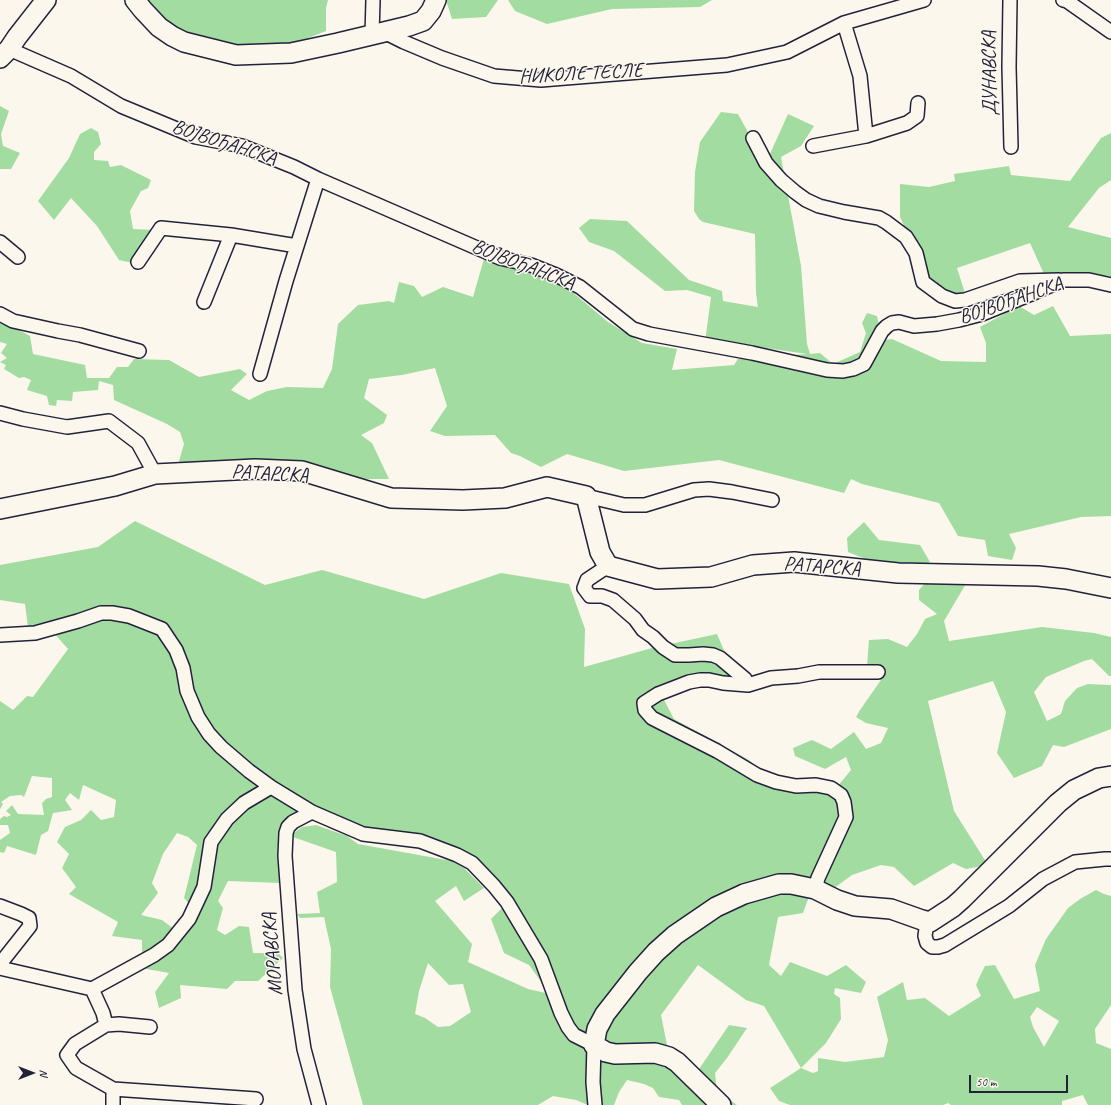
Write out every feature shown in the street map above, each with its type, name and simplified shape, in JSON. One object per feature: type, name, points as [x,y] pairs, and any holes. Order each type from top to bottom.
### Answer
[{"type":"street","points":[[4,53],[46,0]]},
{"type":"street","points":[[135,0],[142,10],[172,36],[184,42],[236,55],[291,53],[409,26],[423,21],[431,11],[436,0]]},
{"type":"street","points":[[373,0],[378,33]]},
{"type":"street","name":"НИКОЛЕ ТЕСЛЕ","points":[[378,33],[494,76],[541,80],[727,65],[787,52],[844,23],[924,0]]},
{"type":"street","name":"ДУНАВСКА","points":[[1010,0],[1009,68],[1011,147]]},
{"type":"street","points":[[1063,0],[1067,1],[1111,32]]},
{"type":"street","points":[[844,23],[860,76],[866,136]]},
{"type":"street","name":"ВОЈВОЂАНСКА","points":[[4,53],[71,76],[128,109],[196,137],[242,146],[294,167],[318,179],[500,258],[532,265],[556,274],[580,287],[633,328],[649,334],[827,370],[843,371],[853,369],[864,364],[882,331],[892,323],[899,322],[914,326],[959,320],[982,314],[1063,280],[1089,280],[1111,285]]},
{"type":"street","points":[[813,146],[866,136],[907,123],[917,116],[918,103]]},
{"type":"street","points":[[753,138],[766,163],[781,180],[806,200],[819,206],[879,218],[906,237],[916,253],[923,282],[942,296],[955,301],[965,300],[1020,281],[1063,280]]},
{"type":"street","points":[[260,374],[286,281],[318,179]]},
{"type":"street","points":[[138,262],[161,228],[231,235],[297,246]]},
{"type":"street","points":[[204,302],[231,235]]},
{"type":"street","points":[[0,242],[18,257]]},
{"type":"street","points":[[0,314],[13,321],[80,335],[140,351]]},
{"type":"street","points":[[0,413],[67,427],[109,421],[138,443],[155,474]]},
{"type":"street","name":"РАТАРСКА","points":[[0,508],[115,486],[155,474],[255,469],[302,472],[391,498],[462,500],[505,498],[548,486],[624,505],[645,505],[694,490],[709,489],[772,500]]},
{"type":"street","points":[[586,496],[600,552],[608,566],[587,580],[584,588],[590,596],[602,596],[613,600],[636,619],[643,630],[675,655],[703,654],[713,655],[720,658],[745,679],[748,685]]},
{"type":"street","name":"РАТАРСКА","points":[[608,566],[657,579],[711,577],[753,565],[794,562],[898,573],[1038,576],[1066,579],[1111,588]]},
{"type":"street","points":[[0,635],[35,633],[101,613],[129,616],[162,630],[176,650],[183,668],[187,691],[198,717],[221,747],[271,786],[312,812],[363,834],[420,841],[457,855],[472,863],[507,902],[541,959],[561,1013],[574,1035],[606,1052],[615,1054],[655,1053],[669,1057],[677,1062],[721,1105]]},
{"type":"street","points":[[815,889],[818,878],[846,817],[844,802],[841,795],[831,788],[816,785],[796,786],[776,782],[757,775],[717,751],[652,718],[645,710],[644,703],[672,688],[700,680],[748,685],[771,678],[798,676],[819,672],[878,672]]},
{"type":"street","points":[[1111,776],[1099,778],[1074,790],[1058,802],[962,899],[953,907],[930,922],[926,929],[925,936],[927,943],[932,947],[945,945],[1009,906],[1044,879],[1075,862],[1105,859],[1111,860]]},
{"type":"street","points":[[0,968],[92,989],[168,946],[189,919],[204,887],[211,842],[227,819],[244,803],[271,786]]},
{"type":"street","name":"МОРАВСКА","points":[[312,812],[293,822],[288,827],[286,833],[285,856],[295,990],[304,1049],[319,1105]]},
{"type":"street","points":[[595,1105],[593,1082],[594,1045],[597,1028],[605,1014],[656,952],[675,935],[716,907],[744,894],[780,884],[791,884],[815,889],[837,900],[855,906],[891,909],[930,922]]},
{"type":"street","points":[[0,906],[29,918],[30,926],[0,964]]},
{"type":"street","points":[[92,989],[104,1013],[106,1025]]},
{"type":"street","points":[[150,1027],[120,1024],[106,1025],[75,1044],[67,1055],[76,1068],[113,1089],[256,1099]]},
{"type":"street","points":[[113,1089],[113,1105]]},
{"type":"green space","points":[[129,0],[328,0],[326,8],[326,31],[278,50],[176,43]]},
{"type":"green space","points":[[446,0],[498,0],[486,17],[452,19]]},
{"type":"green space","points":[[508,0],[712,0],[700,7],[612,9],[547,24],[515,11]]},
{"type":"green space","points":[[0,106],[9,111],[1,134],[3,146],[20,153],[11,169],[0,169]]},
{"type":"green space","points":[[721,112],[738,114],[749,134],[754,154],[769,156],[788,114],[814,126],[801,146],[781,157],[801,266],[807,344],[810,354],[820,353],[833,364],[860,352],[866,333],[862,323],[867,313],[877,316],[879,325],[872,342],[892,339],[941,361],[986,362],[986,343],[980,327],[1019,306],[1034,315],[1053,306],[1070,336],[1111,334],[1111,516],[1081,517],[1009,534],[1016,548],[1012,560],[988,556],[985,540],[958,536],[939,503],[862,484],[851,479],[844,493],[719,460],[624,471],[567,454],[541,467],[511,453],[495,435],[445,436],[430,431],[447,406],[435,368],[402,375],[369,379],[364,398],[387,415],[384,423],[361,435],[372,443],[389,479],[335,479],[177,468],[184,444],[180,432],[167,424],[114,400],[113,385],[99,381],[98,390],[73,392],[72,401],[57,400],[56,406],[49,405],[47,396],[27,390],[31,380],[24,377],[19,378],[4,369],[6,365],[0,362],[7,358],[1,353],[7,344],[0,342],[0,323],[17,329],[30,336],[33,354],[85,365],[87,378],[109,378],[117,367],[128,367],[134,359],[169,360],[199,377],[240,369],[247,374],[231,390],[249,400],[267,391],[287,387],[323,388],[332,369],[338,324],[358,305],[389,301],[394,303],[399,282],[414,286],[422,297],[443,287],[473,297],[484,259],[527,267],[558,280],[608,322],[642,343],[677,349],[672,370],[734,365],[738,359],[807,354],[759,347],[705,342],[711,297],[687,290],[665,291],[614,251],[589,242],[579,228],[590,219],[627,221],[689,280],[722,291],[723,301],[758,307],[756,293],[755,234],[703,222],[694,211],[695,172],[700,142]]},
{"type":"green space","points":[[91,128],[98,132],[101,144],[94,152],[94,160],[108,161],[110,167],[121,165],[151,180],[148,188],[141,191],[130,211],[133,229],[155,230],[133,263],[119,260],[97,226],[71,198],[54,220],[38,201],[69,158],[80,134]]},
{"type":"green space","points":[[1111,133],[1111,180],[1099,188],[1068,227],[1111,238],[1111,278],[1109,276],[1044,274],[1030,243],[957,268],[966,296],[946,294],[927,275],[900,217],[900,184],[929,187],[955,181],[954,174],[1009,166],[1011,175],[1070,181],[1101,138]]},
{"type":"green space","points":[[135,521],[265,585],[322,570],[424,599],[501,573],[569,584],[585,629],[584,667],[652,648],[717,634],[735,676],[661,694],[674,719],[749,760],[776,785],[837,787],[851,770],[846,757],[825,769],[795,756],[793,748],[812,740],[831,749],[854,732],[866,749],[881,743],[888,728],[866,723],[856,717],[881,680],[867,666],[869,640],[888,639],[907,647],[917,634],[925,619],[937,614],[919,600],[919,590],[931,576],[967,582],[944,621],[949,641],[1042,627],[1094,633],[1111,637],[1111,676],[1109,676],[1092,659],[1046,677],[1034,692],[1047,721],[1061,714],[1065,701],[1077,688],[1088,684],[1111,685],[1111,729],[1064,747],[1053,745],[1042,766],[1014,778],[997,753],[1006,712],[993,681],[928,701],[954,811],[988,865],[966,869],[953,863],[914,886],[894,867],[881,865],[852,875],[833,889],[814,883],[803,913],[778,917],[769,965],[781,976],[790,962],[827,976],[846,965],[866,982],[861,993],[835,988],[834,994],[840,998],[841,1019],[826,1043],[801,1068],[764,1006],[746,1000],[698,965],[661,1015],[667,1045],[658,1056],[697,1072],[729,1025],[747,1028],[715,1073],[717,1091],[737,1105],[682,1105],[679,1100],[659,1097],[653,1088],[627,1080],[619,1092],[614,1105],[588,1105],[576,1100],[553,1096],[538,1105],[363,1105],[330,987],[331,949],[324,917],[300,918],[297,914],[320,913],[317,892],[337,882],[336,852],[290,836],[302,827],[316,825],[347,836],[358,844],[452,861],[464,868],[484,888],[464,901],[456,886],[435,901],[472,944],[468,962],[528,989],[550,994],[529,965],[504,953],[491,919],[510,900],[465,852],[422,838],[359,828],[317,814],[281,833],[280,883],[228,881],[218,901],[223,908],[217,930],[225,935],[239,926],[249,927],[253,953],[278,953],[283,958],[258,981],[235,981],[227,989],[180,985],[181,998],[159,1008],[155,992],[169,973],[141,968],[142,940],[112,936],[118,922],[69,894],[76,887],[62,868],[69,854],[57,842],[65,827],[81,820],[91,810],[101,820],[114,817],[116,800],[83,785],[79,800],[70,793],[65,800],[72,810],[53,813],[48,831],[41,835],[36,855],[7,846],[4,853],[0,852],[0,840],[10,833],[8,825],[0,825],[0,819],[4,816],[7,817],[11,815],[6,811],[12,805],[18,814],[44,815],[42,803],[46,799],[52,797],[52,778],[32,776],[24,797],[21,795],[10,796],[1,802],[3,804],[0,809],[0,701],[13,710],[27,696],[33,697],[68,649],[45,623],[28,627],[25,604],[0,600],[0,565],[98,547]],"holes":[[[177,833],[188,837],[197,845],[184,898],[191,906],[174,929],[162,920],[141,915],[158,893],[152,883],[163,854]],[[428,963],[449,985],[463,984],[471,1012],[450,1026],[438,1027],[425,1018],[415,1014],[419,991]]]},
{"type":"green space","points":[[864,522],[879,540],[920,545],[930,562],[919,567],[897,566],[868,560],[848,552],[847,538]]},
{"type":"green space","points":[[1096,890],[1111,896],[1111,1005],[1095,1029],[1096,1043],[1111,1049],[1111,1105],[1088,1105],[1083,1095],[1062,1101],[1062,1105],[951,1105],[948,1103],[943,1105],[790,1105],[779,1101],[770,1088],[801,1068],[813,1073],[818,1071],[818,1058],[845,1062],[884,1057],[888,1040],[877,997],[903,982],[907,1000],[925,998],[949,1016],[981,996],[976,985],[985,966],[995,965],[1014,999],[1040,991],[1035,965],[1046,939],[1068,908]],"holes":[[[1037,1007],[1059,1021],[1044,1047],[1033,1027],[1030,1017]]]}]
